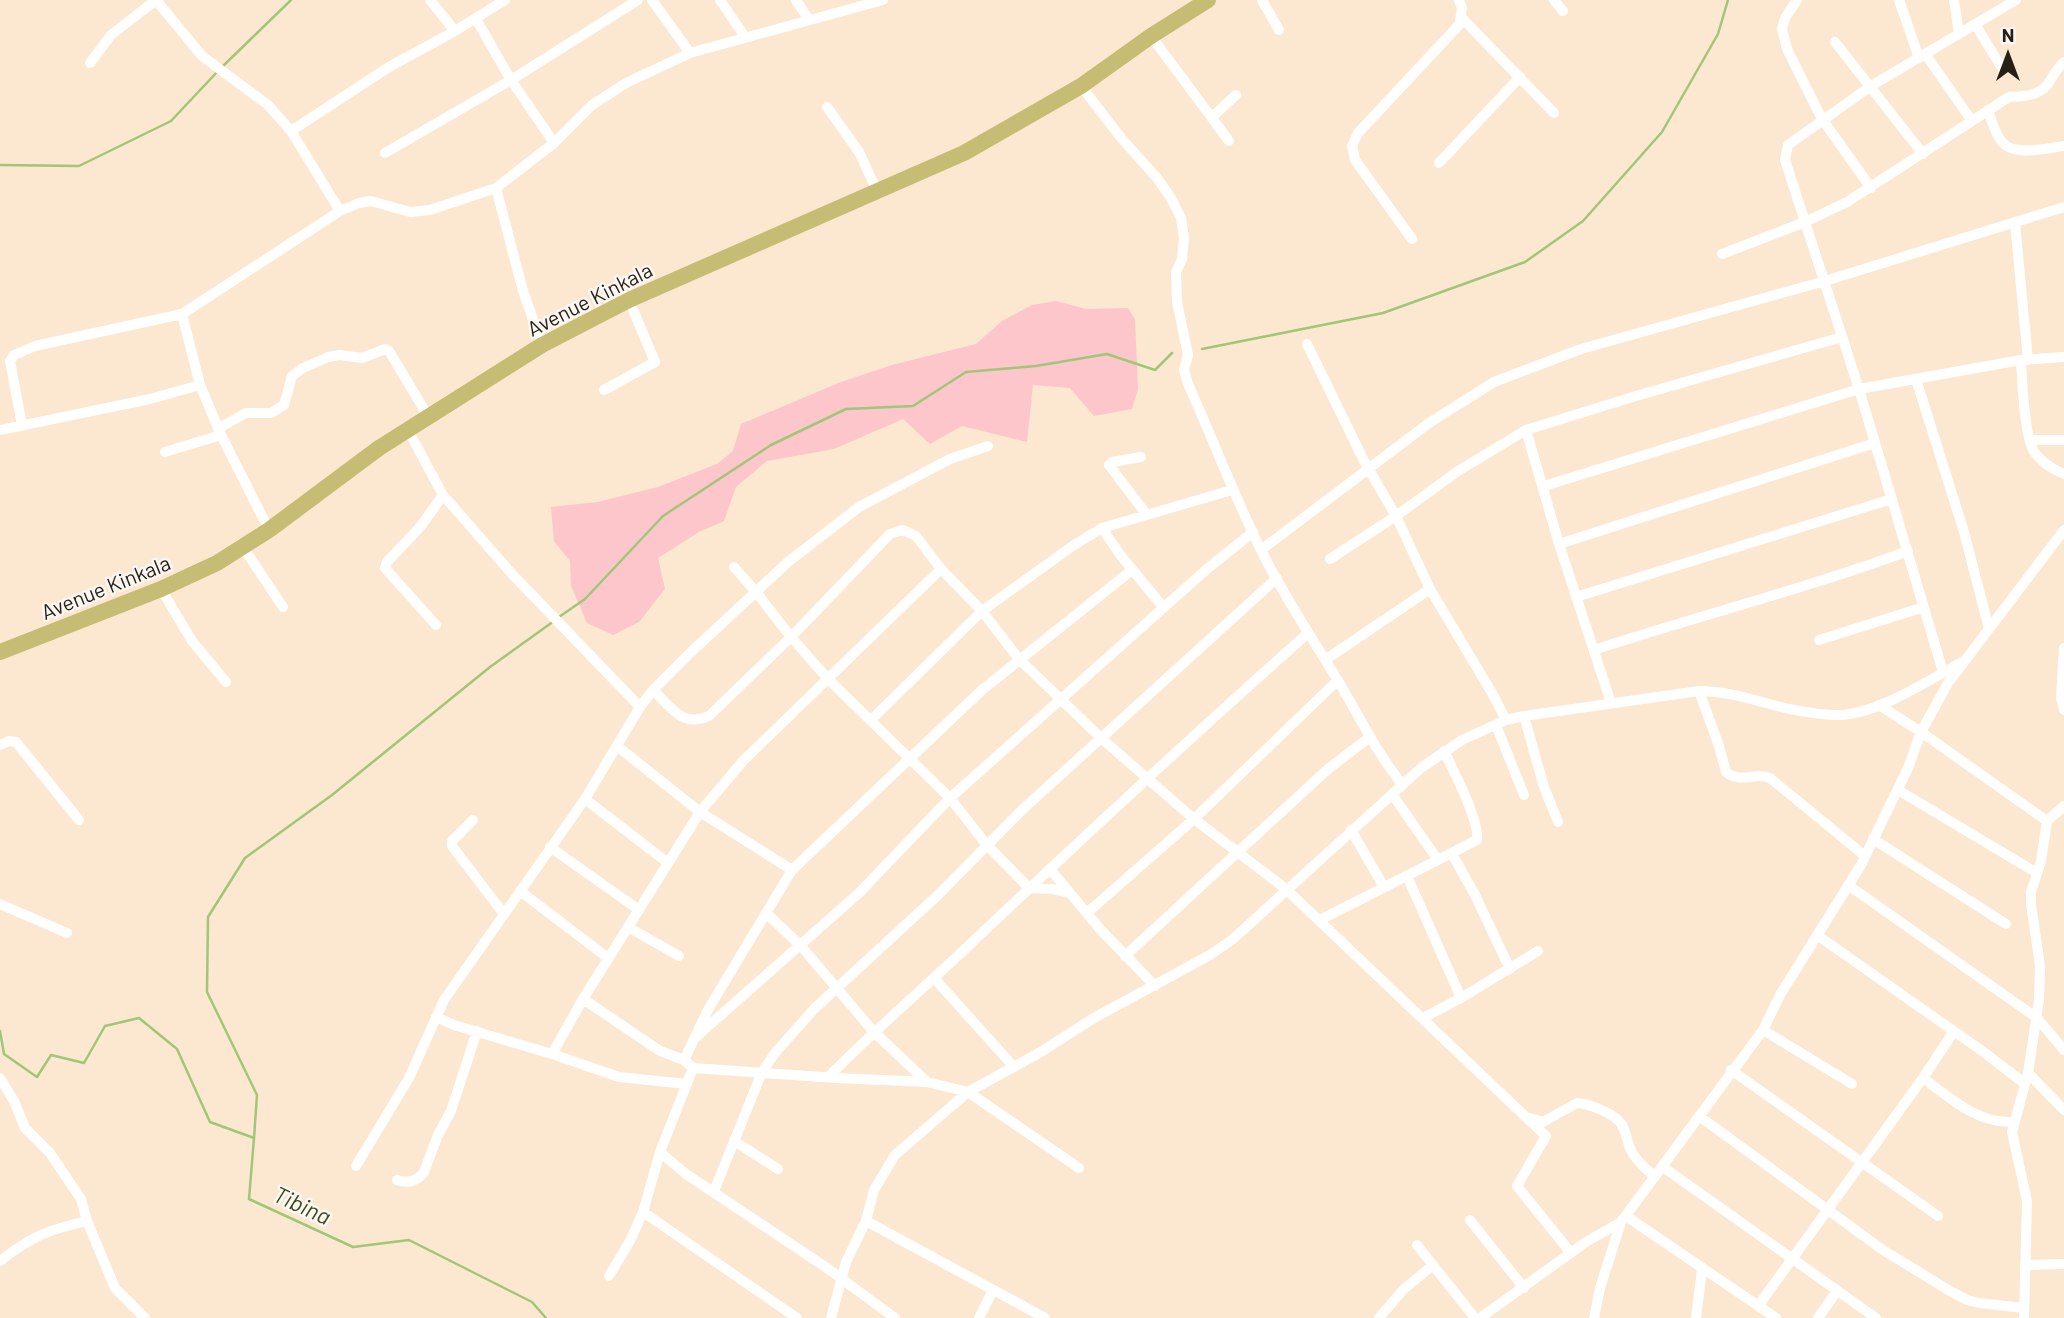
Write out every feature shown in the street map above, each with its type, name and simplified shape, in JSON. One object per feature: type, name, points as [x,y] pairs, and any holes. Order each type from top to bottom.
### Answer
[{"type":"main road","name":"Avenue Kinkala","points":[[0,652],[161,589],[217,563],[269,530],[379,448],[542,345],[629,300],[964,153],[1081,86],[1202,2]]},
{"type":"street","points":[[90,63],[111,35],[156,0],[202,57],[268,105],[291,131],[340,211]]},
{"type":"street","points":[[430,0],[455,32]]},
{"type":"street","points":[[291,131],[389,67],[455,32],[505,0]]},
{"type":"street","points":[[384,153],[511,80],[638,0]]},
{"type":"street","points":[[652,0],[690,53]]},
{"type":"street","points":[[720,0],[745,37]]},
{"type":"street","points":[[796,0],[810,20]]},
{"type":"street","points":[[22,425],[10,361],[14,355],[35,346],[182,314],[340,211],[359,203],[370,201],[410,212],[430,210],[496,188],[554,143],[592,105],[626,83],[690,53],[883,0]]},
{"type":"street","points":[[1262,0],[1279,30]]},
{"type":"street","points":[[1412,239],[1356,160],[1352,146],[1358,133],[1452,33],[1461,17],[1459,0]]},
{"type":"street","points":[[1554,0],[1563,11]]},
{"type":"street","points":[[1797,0],[1785,18],[1782,29],[1787,49],[1822,119],[1871,188]]},
{"type":"street","points":[[1899,0],[1922,56],[1972,121]]},
{"type":"street","points":[[1954,0],[1959,33]]},
{"type":"street","points":[[1943,672],[1859,389],[1785,160],[1788,145],[1822,119],[1871,86],[2016,0]]},
{"type":"street","points":[[1461,17],[1555,113]]},
{"type":"street","points":[[477,19],[511,80],[554,143]]},
{"type":"street","points":[[1975,24],[2002,68]]},
{"type":"street","points":[[1151,36],[1229,141]]},
{"type":"street","points":[[1835,42],[1923,154]]},
{"type":"street","points":[[1722,254],[1805,222],[1847,202],[2009,97],[2040,92],[2064,62]]},
{"type":"street","points":[[1439,163],[1520,76]]},
{"type":"street","points":[[1081,86],[1122,139],[1157,178],[1181,218],[1184,238],[1182,259],[1175,272],[1177,302],[1188,355],[1184,370],[1232,490],[1261,550],[1307,634],[1402,784]]},
{"type":"street","points":[[1212,117],[1236,95]]},
{"type":"street","points":[[827,107],[859,152],[877,191]]},
{"type":"street","points":[[1988,110],[1999,138],[2009,148],[2024,150],[2064,146]]},
{"type":"street","points":[[496,188],[523,290],[542,345]]},
{"type":"street","points":[[1261,550],[1429,423],[1494,382],[1581,349],[1825,281],[2064,207]]},
{"type":"street","points":[[2015,223],[2030,440],[2036,453],[2049,466],[2064,474]]},
{"type":"street","points":[[604,390],[655,362],[629,300]]},
{"type":"street","points":[[182,314],[200,385],[220,432],[269,530]]},
{"type":"street","points":[[1330,558],[1396,516],[1458,471],[1526,430],[1842,337]]},
{"type":"street","points":[[1307,344],[1368,467],[1396,516],[1430,589],[1492,692],[1524,796]]},
{"type":"street","points":[[165,452],[220,432],[246,413],[263,414],[278,410],[288,397],[292,376],[328,357],[340,355],[362,358],[385,349],[389,351],[428,416]]},
{"type":"street","points":[[1544,486],[1859,389],[2024,360],[2064,357]]},
{"type":"street","points":[[1916,379],[1964,533],[1989,629]]},
{"type":"street","points":[[0,430],[150,399],[200,385]]},
{"type":"street","points":[[408,430],[443,495],[512,574],[640,707]]},
{"type":"street","points":[[1526,430],[1559,544],[1611,703]]},
{"type":"street","points":[[2030,440],[2064,440]]},
{"type":"street","points":[[1559,544],[1875,443]]},
{"type":"street","points":[[356,1166],[409,1077],[436,1017],[458,979],[584,799],[653,690],[788,562],[859,507],[950,459],[988,446]]},
{"type":"street","points":[[1141,457],[1112,462],[1109,465],[1147,516]]},
{"type":"street","points":[[871,720],[982,611],[1101,528],[1232,490]]},
{"type":"street","points":[[436,625],[385,568],[387,562],[421,526],[443,495]]},
{"type":"street","points":[[1576,597],[1892,499]]},
{"type":"street","points":[[1101,528],[1164,608]]},
{"type":"street","points":[[1594,1318],[1600,1288],[1623,1219],[1763,1030],[1780,995],[1865,856],[1898,790],[1920,732],[1948,682],[2064,530]]},
{"type":"street","points":[[653,690],[688,721],[698,721],[709,716],[791,638],[890,534],[909,531],[982,611],[1019,659],[1102,739],[1194,819],[1286,889],[1546,1136],[1517,1186],[1571,1253]]},
{"type":"street","points":[[696,1037],[859,893],[950,798],[1253,532]]},
{"type":"street","points":[[243,547],[283,607]]},
{"type":"street","points":[[1594,650],[1852,571],[1908,551]]},
{"type":"street","points":[[734,568],[828,679],[950,798],[986,844],[1029,888],[1069,893]]},
{"type":"street","points":[[552,1054],[583,999],[700,811],[743,761],[941,569]]},
{"type":"street","points":[[684,1060],[709,1008],[792,870],[982,690],[1132,570]]},
{"type":"street","points":[[714,1191],[762,1072],[789,1037],[837,986],[937,896],[986,844],[1277,578]]},
{"type":"street","points":[[161,589],[192,642],[226,682]]},
{"type":"street","points":[[1325,660],[1430,589]]},
{"type":"street","points":[[1819,640],[1924,607]]},
{"type":"street","points":[[828,1077],[873,1031],[1307,634]]},
{"type":"street","points":[[2064,648],[2061,698],[2064,710]]},
{"type":"street","points":[[831,1318],[846,1262],[866,1221],[874,1190],[895,1155],[968,1092],[1014,1068],[1094,1018],[1210,955],[1233,939],[1402,784],[1444,751],[1501,723],[1524,716],[1699,691],[1725,693],[1791,709],[1846,715],[1879,705],[1966,660]]},
{"type":"street","points":[[1087,913],[1194,819],[1338,680]]},
{"type":"street","points":[[1699,691],[1726,772],[1740,779],[1760,775],[1770,778],[1865,856]]},
{"type":"street","points":[[1879,705],[2047,821]]},
{"type":"street","points":[[1524,716],[1544,787],[1558,822]]},
{"type":"street","points":[[1125,956],[1328,769],[1370,737]]},
{"type":"street","points":[[0,744],[16,742],[79,820]]},
{"type":"street","points":[[617,746],[700,811],[792,870]]},
{"type":"street","points":[[1320,920],[1477,840],[1478,833],[1465,797],[1444,751]]},
{"type":"street","points":[[1898,790],[2038,873]]},
{"type":"street","points":[[1392,794],[1438,860]]},
{"type":"street","points":[[584,799],[668,863]]},
{"type":"street","points":[[1699,1116],[1829,1208],[1883,1250],[1967,1300],[2024,1313],[2027,1201],[2014,1145],[2014,1122],[2028,1073],[2037,1018],[2040,966],[2031,892],[2042,861],[2047,821],[2064,806]]},
{"type":"street","points":[[473,820],[455,838],[452,846],[503,913]]},
{"type":"street","points":[[1352,830],[1384,887]]},
{"type":"street","points":[[1873,839],[2006,924]]},
{"type":"street","points":[[550,847],[639,910]]},
{"type":"street","points":[[1452,854],[1510,969]]},
{"type":"street","points":[[1050,869],[1125,956],[1155,986]]},
{"type":"street","points":[[1407,876],[1461,998]]},
{"type":"street","points":[[1849,885],[2037,1018],[2064,1050]]},
{"type":"street","points":[[520,891],[608,958]]},
{"type":"street","points":[[0,904],[67,933]]},
{"type":"street","points":[[766,913],[801,946],[873,1031],[927,1082]]},
{"type":"street","points":[[628,927],[679,957]]},
{"type":"street","points":[[1816,935],[2025,1084]]},
{"type":"street","points":[[1423,1018],[1538,951]]},
{"type":"street","points":[[934,978],[1014,1068]]},
{"type":"street","points":[[583,999],[660,1051],[684,1060],[693,1068],[927,1082],[968,1092],[1079,1168]]},
{"type":"street","points":[[436,1017],[619,1077],[687,1084]]},
{"type":"street","points":[[1763,1030],[1852,1084]]},
{"type":"street","points":[[397,1180],[413,1181],[424,1172],[438,1135],[451,1111],[477,1031]]},
{"type":"street","points":[[1758,1306],[1954,1031]]},
{"type":"street","points":[[609,1276],[630,1241],[643,1212],[660,1152],[693,1068]]},
{"type":"street","points":[[1731,1070],[1938,1216]]},
{"type":"street","points":[[2028,1073],[2064,1110]]},
{"type":"street","points":[[1923,1078],[1979,1116],[1993,1121],[2014,1122]]},
{"type":"street","points":[[0,1079],[14,1101],[25,1128],[50,1153],[73,1184],[115,1288],[145,1318]]},
{"type":"street","points":[[1523,1114],[1534,1121],[1543,1122],[1577,1103],[1608,1115],[1623,1126],[1630,1149],[1655,1177]]},
{"type":"street","points":[[734,1141],[778,1169]]},
{"type":"street","points":[[660,1152],[687,1174],[895,1318]]},
{"type":"street","points":[[1663,1167],[1876,1318]]},
{"type":"street","points":[[643,1212],[797,1318]]},
{"type":"street","points":[[1417,1245],[1478,1318],[1623,1219]]},
{"type":"street","points":[[1623,1219],[1776,1318]]},
{"type":"street","points":[[1470,1220],[1524,1288]]},
{"type":"street","points":[[0,1261],[27,1241],[54,1229],[87,1221]]},
{"type":"street","points":[[866,1221],[1045,1318]]},
{"type":"street","points":[[2025,1265],[2064,1264]]},
{"type":"street","points":[[1379,1318],[1403,1290],[1433,1265]]},
{"type":"street","points":[[1696,1318],[1702,1270]]},
{"type":"street","points":[[979,1318],[993,1290]]},
{"type":"street","points":[[1818,1318],[1838,1291]]},
{"type":"shaded area","points":[[1056,301],[1086,309],[1128,308],[1135,319],[1138,389],[1132,409],[1094,416],[1070,388],[1033,385],[1027,442],[962,426],[930,444],[903,419],[834,449],[767,461],[736,487],[724,521],[699,532],[658,558],[665,589],[639,622],[613,635],[587,623],[571,586],[570,561],[554,541],[551,507],[598,502],[658,487],[717,464],[733,451],[741,424],[841,382],[892,365],[976,344],[1002,321],[1032,305]]},
{"type":"waterway","points":[[223,66],[291,0]]},
{"type":"waterway","points":[[1202,349],[1383,313],[1525,262],[1583,221],[1662,132],[1718,34],[1728,0]]},
{"type":"waterway","points":[[0,165],[79,166],[171,121],[218,71]]},
{"type":"waterway","points":[[559,617],[585,599],[663,516],[771,445],[846,409],[913,406],[966,372],[1036,366],[1107,354],[1155,370],[1172,353]]},
{"type":"waterway","points":[[254,1138],[257,1095],[207,992],[208,917],[245,858],[332,795],[490,667],[554,621]]},
{"type":"waterway","name":"Tibina","points":[[0,1031],[4,1054],[37,1077],[51,1055],[84,1063],[105,1026],[139,1018],[177,1049],[210,1122],[254,1138],[249,1199],[353,1247],[409,1240],[532,1302],[546,1318]]}]
